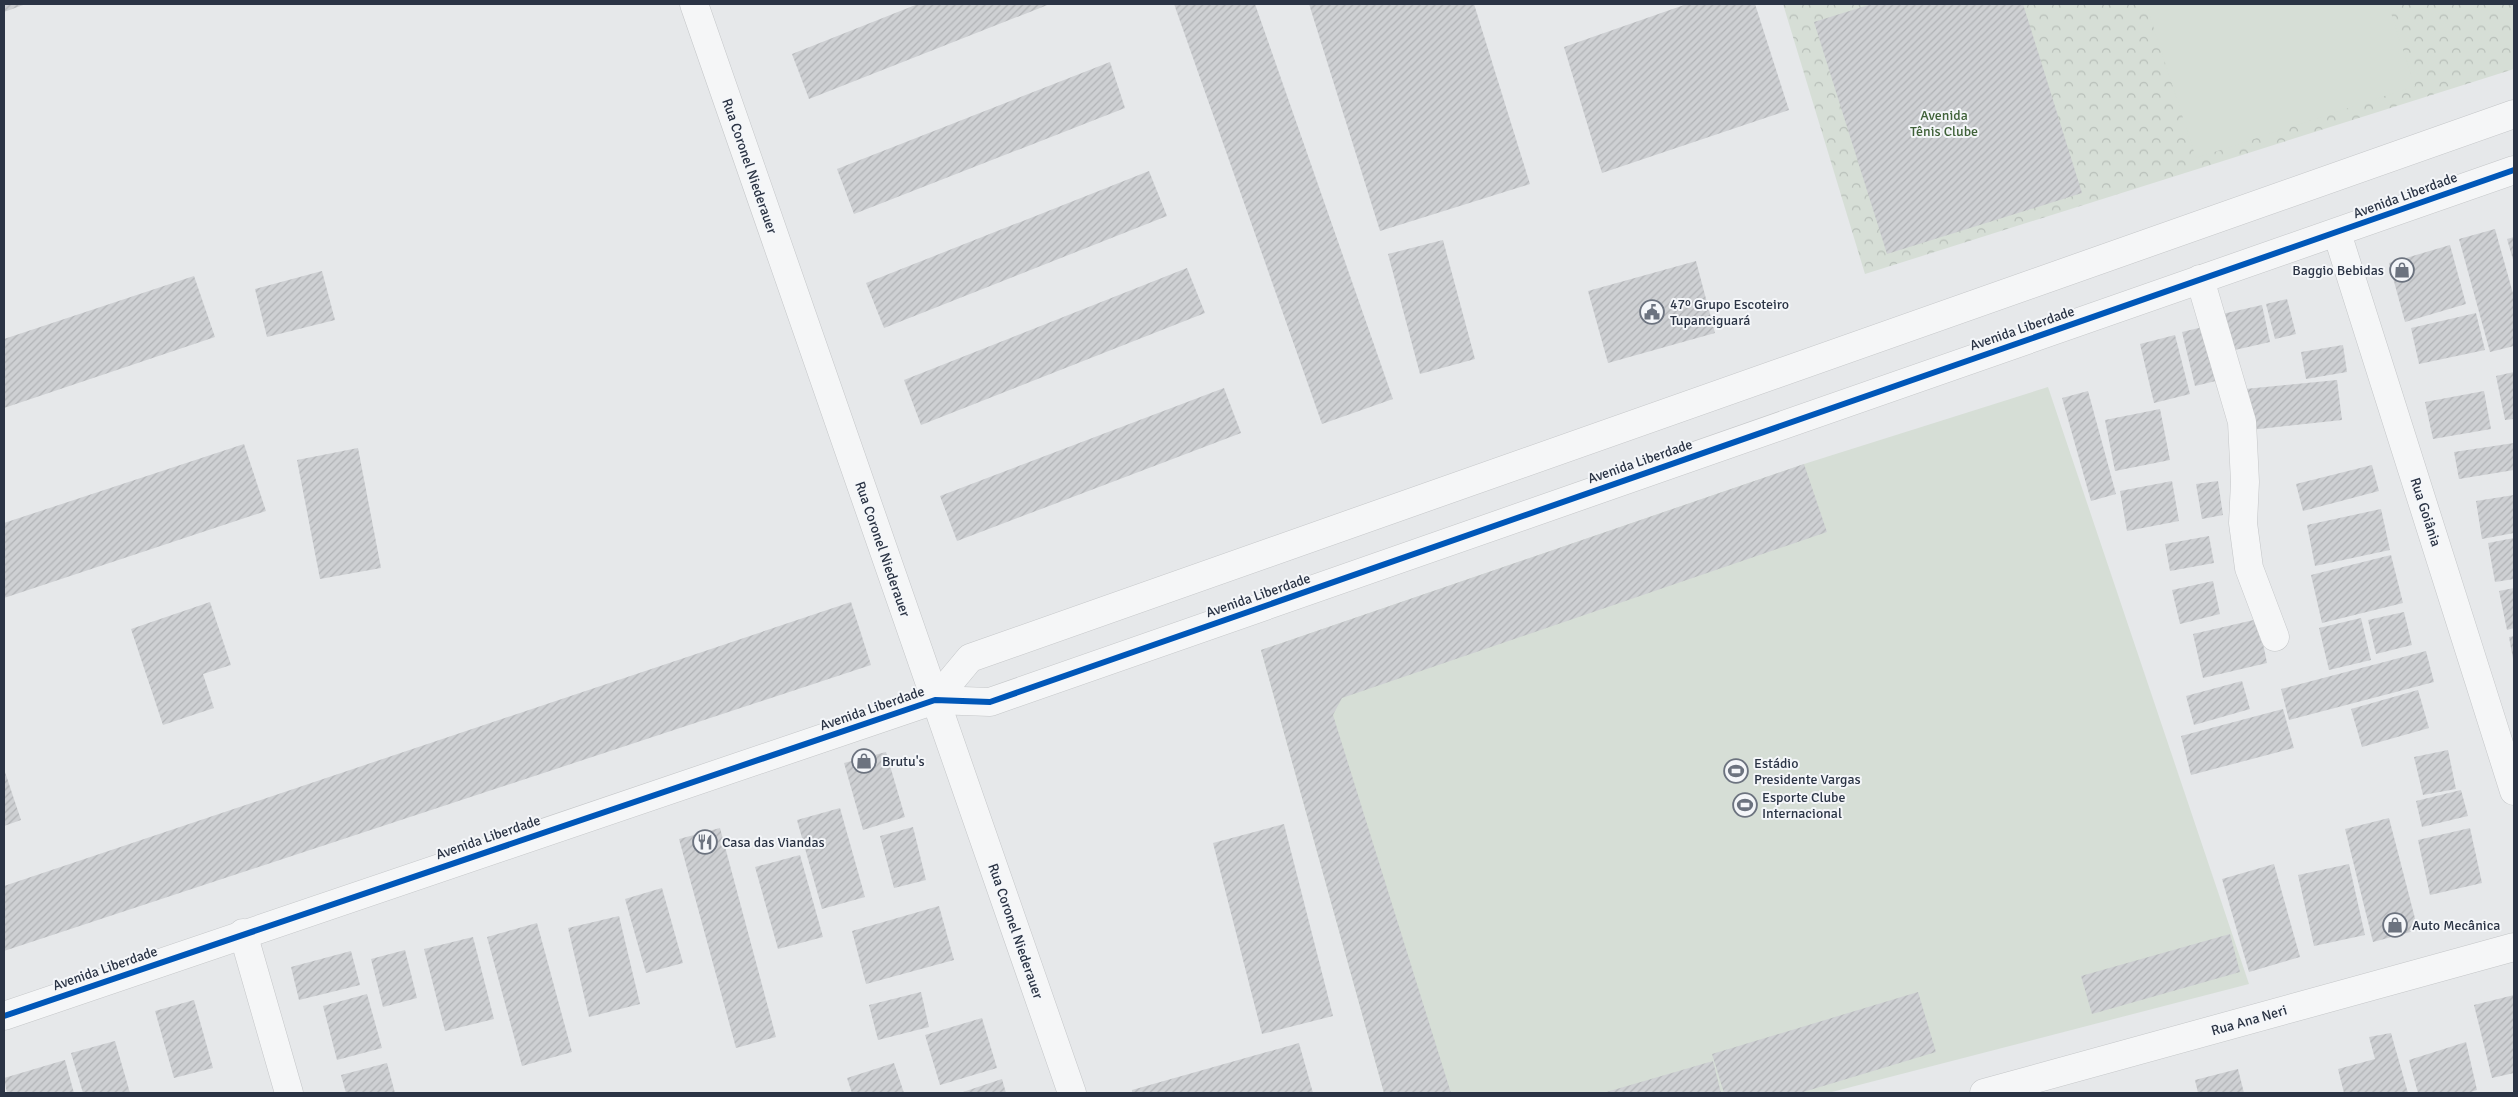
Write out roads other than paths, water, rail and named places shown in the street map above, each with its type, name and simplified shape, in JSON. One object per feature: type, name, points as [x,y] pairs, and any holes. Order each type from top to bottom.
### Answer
[{"type":"street","name":"Rua Coronel Niederauer","points":[[694,4],[1072,1093]]},
{"type":"street","name":"Avenida Liberdade","points":[[935,700],[970,658],[2514,114]]},
{"type":"street","name":"Avenida Liberdade","points":[[4,1016],[243,933],[935,700],[990,702],[2514,170]]},
{"type":"street","name":"Rua Goiânia","points":[[2337,233],[2514,791]]},
{"type":"street","points":[[2200,279],[2242,422],[2245,482],[2243,523],[2249,568],[2275,637]]},
{"type":"street","points":[[243,933],[289,1093]]},
{"type":"street","name":"Rua Ana Neri","points":[[1984,1093],[2071,1082],[2514,946]]},
{"type":"place","name":"Baggio Bebidas","points":[[2402,270]]},
{"type":"place","name":"47º Grupo Escoteiro Tupanciguará","points":[[1652,312]]},
{"type":"place","name":"Brutu's","points":[[864,761]]},
{"type":"place","name":"Estádio Presidente Vargas","points":[[1736,771]]},
{"type":"place","name":"Esporte Clube Internacional","points":[[1745,805]]},
{"type":"place","name":"Casa das Viandas","points":[[705,842]]},
{"type":"place","name":"Auto Mecânica","points":[[2395,925]]},
{"type":"park label","name":"Avenida Tênis Clube","points":[[1944,124]]}]
